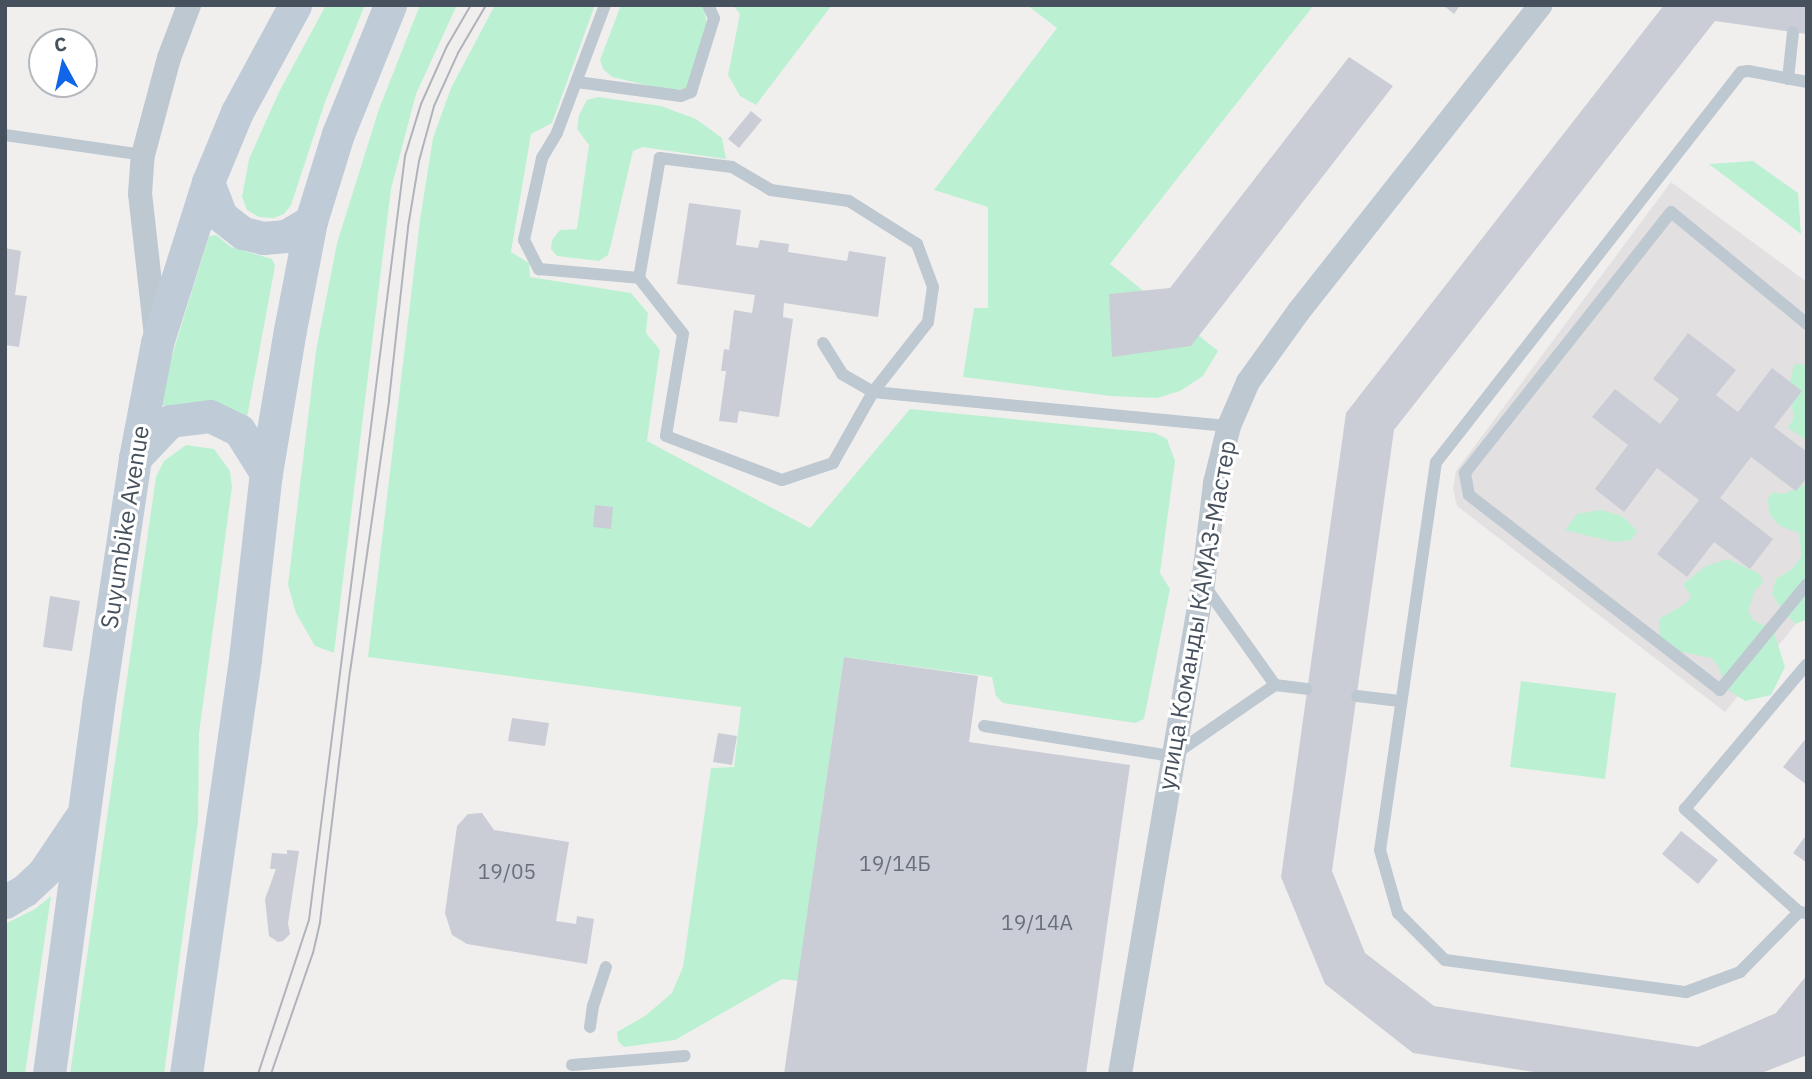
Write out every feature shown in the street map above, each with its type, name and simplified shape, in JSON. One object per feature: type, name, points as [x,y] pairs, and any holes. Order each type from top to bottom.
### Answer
[{"type":"main road","name":"Suyumbike Avenue","points":[[49,1074],[135,458],[157,343],[208,182],[237,112],[295,5]]},
{"type":"main road","points":[[186,1074],[245,659],[266,473],[311,221],[338,134],[390,5]]},
{"type":"main road","points":[[208,182],[221,216],[243,233],[263,238],[286,236],[311,221]]},
{"type":"main road","points":[[135,458],[170,421],[209,416],[239,430],[266,473]]},
{"type":"main road","points":[[5,902],[26,890],[44,872],[84,813]]},
{"type":"main road","points":[[192,1035],[214,1074]]},
{"type":"street","points":[[157,343],[140,194],[143,155],[169,58],[189,5]]},
{"type":"street","name":"улица Команды КАМАЗ-Мастер","points":[[1120,1074],[1203,584],[1215,483],[1229,426],[1248,382],[1299,311],[1541,5]]},
{"type":"lane","points":[[605,5],[557,133],[542,158],[524,240],[539,269],[639,278],[683,334],[666,436],[782,480],[833,463],[873,392],[928,322],[933,287],[917,244],[849,201],[772,191],[732,167],[660,158],[639,278]]},
{"type":"lane","points":[[577,82],[681,96],[691,92],[714,18],[708,5]]},
{"type":"lane","points":[[1788,79],[1793,32]]},
{"type":"lane","points":[[1807,82],[1741,72],[1436,462],[1380,850],[1398,913],[1445,960],[1686,992],[1740,972],[1803,912],[1685,809],[1807,664]]},
{"type":"lane","points":[[5,135],[143,155]]},
{"type":"lane","points":[[1807,324],[1671,212],[1465,473],[1469,495],[1720,690],[1807,584]]},
{"type":"lane","points":[[823,343],[842,374],[873,392],[1229,426]]},
{"type":"lane","points":[[1203,584],[1275,685]]},
{"type":"lane","points":[[984,726],[1172,756],[1275,685],[1307,688]]},
{"type":"lane","points":[[1357,695],[1400,701]]},
{"type":"lane","points":[[590,1027],[593,1006],[606,967]]},
{"type":"lane","points":[[572,1065],[685,1056]]},
{"type":"shaded area","points":[[1671,182],[1807,282],[1807,610],[1725,712],[1457,506],[1453,489],[1456,471]]},
{"type":"green space","points":[[326,5],[365,5],[325,102],[291,205],[284,214],[274,218],[259,217],[247,210],[242,197],[249,159],[279,92]]},
{"type":"green space","points":[[420,5],[457,5],[416,94],[391,189],[334,653],[315,646],[296,613],[288,585],[316,351],[337,243],[379,109]]},
{"type":"green space","points":[[495,5],[595,5],[552,123],[531,134],[511,252],[529,263],[530,277],[631,293],[648,313],[646,333],[660,350],[647,441],[810,528],[910,409],[1155,433],[1167,439],[1175,461],[1160,573],[1170,589],[1144,719],[1135,723],[1003,703],[996,696],[992,677],[844,657],[798,981],[782,979],[675,1040],[624,1047],[618,1041],[617,1032],[645,1016],[672,993],[683,967],[711,768],[734,767],[741,707],[368,657],[420,220],[433,138],[451,88]]},
{"type":"green space","points":[[621,5],[700,5],[705,11],[708,32],[687,88],[671,91],[612,77],[603,69],[600,60]]},
{"type":"green space","points":[[733,5],[832,5],[756,105],[740,96],[728,75],[740,14]]},
{"type":"green space","points":[[1027,5],[1314,5],[1110,264],[1218,351],[1203,376],[1180,391],[1157,398],[1110,396],[963,377],[974,308],[988,308],[988,207],[934,190],[1057,28]]},
{"type":"green space","points":[[598,97],[661,106],[696,119],[722,138],[726,159],[642,147],[633,151],[608,255],[599,261],[557,256],[551,249],[552,240],[560,230],[577,229],[589,145],[577,129],[579,115],[587,100]]},
{"type":"green space","points":[[1753,161],[1798,193],[1801,234],[1709,164]]},
{"type":"green space","points":[[216,235],[231,247],[272,259],[275,266],[246,423],[165,407],[160,403],[160,394],[209,236]]},
{"type":"green space","points":[[1794,364],[1807,365],[1807,440],[1788,428],[1794,417],[1788,391]]},
{"type":"green space","points":[[186,445],[214,449],[230,471],[232,487],[199,734],[198,822],[164,1074],[70,1074],[156,477],[164,461]]},
{"type":"green space","points":[[1807,484],[1807,619],[1796,624],[1784,613],[1772,594],[1776,579],[1792,569],[1802,556],[1799,533],[1780,526],[1769,513],[1768,499],[1773,492],[1783,494]]},
{"type":"green space","points":[[1601,510],[1622,516],[1637,531],[1631,540],[1614,542],[1565,530],[1577,514]]},
{"type":"green space","points":[[1728,559],[1760,574],[1763,583],[1755,590],[1748,611],[1754,621],[1773,629],[1785,667],[1771,695],[1745,701],[1727,689],[1718,666],[1711,658],[1669,649],[1659,636],[1659,619],[1685,604],[1691,596],[1683,584],[1706,566]]},
{"type":"green space","points":[[1521,681],[1616,693],[1605,779],[1510,767]]},
{"type":"green space","points":[[51,896],[25,1074],[5,1074],[5,924],[35,909]]},
{"type":"building","points":[[1443,5],[1460,5],[1454,14]]},
{"type":"building","points":[[1664,5],[1807,5],[1807,34],[1715,21],[1394,430],[1332,871],[1365,953],[1434,1006],[1698,1047],[1776,1013],[1807,975],[1807,1055],[1759,1074],[1547,1074],[1413,1053],[1325,984],[1281,877],[1346,413]]},
{"type":"building","points":[[1349,57],[1393,86],[1191,346],[1112,357],[1109,294],[1170,288]]},
{"type":"building","points":[[751,111],[762,120],[739,148],[728,139]]},
{"type":"building","points":[[689,203],[741,210],[736,245],[758,248],[760,240],[789,244],[788,252],[847,261],[849,251],[886,257],[878,317],[784,303],[783,317],[793,319],[779,417],[739,411],[737,423],[719,421],[726,371],[721,371],[724,349],[729,350],[734,310],[752,313],[755,295],[677,284]]},
{"type":"building","points":[[5,248],[21,251],[15,295],[27,296],[19,347],[5,345]]},
{"type":"building","points":[[1688,333],[1736,370],[1716,395],[1738,412],[1772,368],[1802,391],[1774,427],[1807,452],[1807,478],[1796,491],[1751,457],[1720,498],[1773,539],[1750,569],[1714,542],[1687,577],[1657,554],[1699,500],[1657,468],[1624,512],[1595,489],[1628,445],[1592,417],[1615,389],[1660,424],[1679,399],[1653,379]]},
{"type":"building","points":[[595,505],[613,507],[611,529],[593,527]]},
{"type":"building","points":[[50,596],[80,601],[72,651],[43,647]]},
{"type":"building","points":[[844,657],[978,676],[969,742],[1130,765],[1086,1074],[784,1074]]},
{"type":"building","points":[[512,718],[549,723],[545,746],[508,741]]},
{"type":"building","points":[[718,733],[737,736],[732,765],[713,762]]},
{"type":"building","points":[[1807,737],[1807,785],[1783,767]]},
{"type":"building","points":[[482,813],[494,830],[569,842],[556,921],[576,924],[577,916],[594,919],[587,964],[467,944],[452,935],[445,913],[457,826],[468,814]]},
{"type":"building","points":[[1681,831],[1718,860],[1698,884],[1662,854]]},
{"type":"building","points":[[1807,834],[1807,863],[1793,853]]},
{"type":"building","points":[[287,850],[299,851],[288,923],[290,934],[278,942],[269,936],[265,899],[276,869],[270,869],[272,853],[287,854]]},
{"type":"tram line","points":[[258,1074],[309,920],[405,156],[421,104],[447,46],[471,5]]},
{"type":"tram line","points":[[271,1074],[313,953],[320,922],[350,672],[389,400],[408,227],[419,161],[434,106],[458,53],[486,5]]}]
